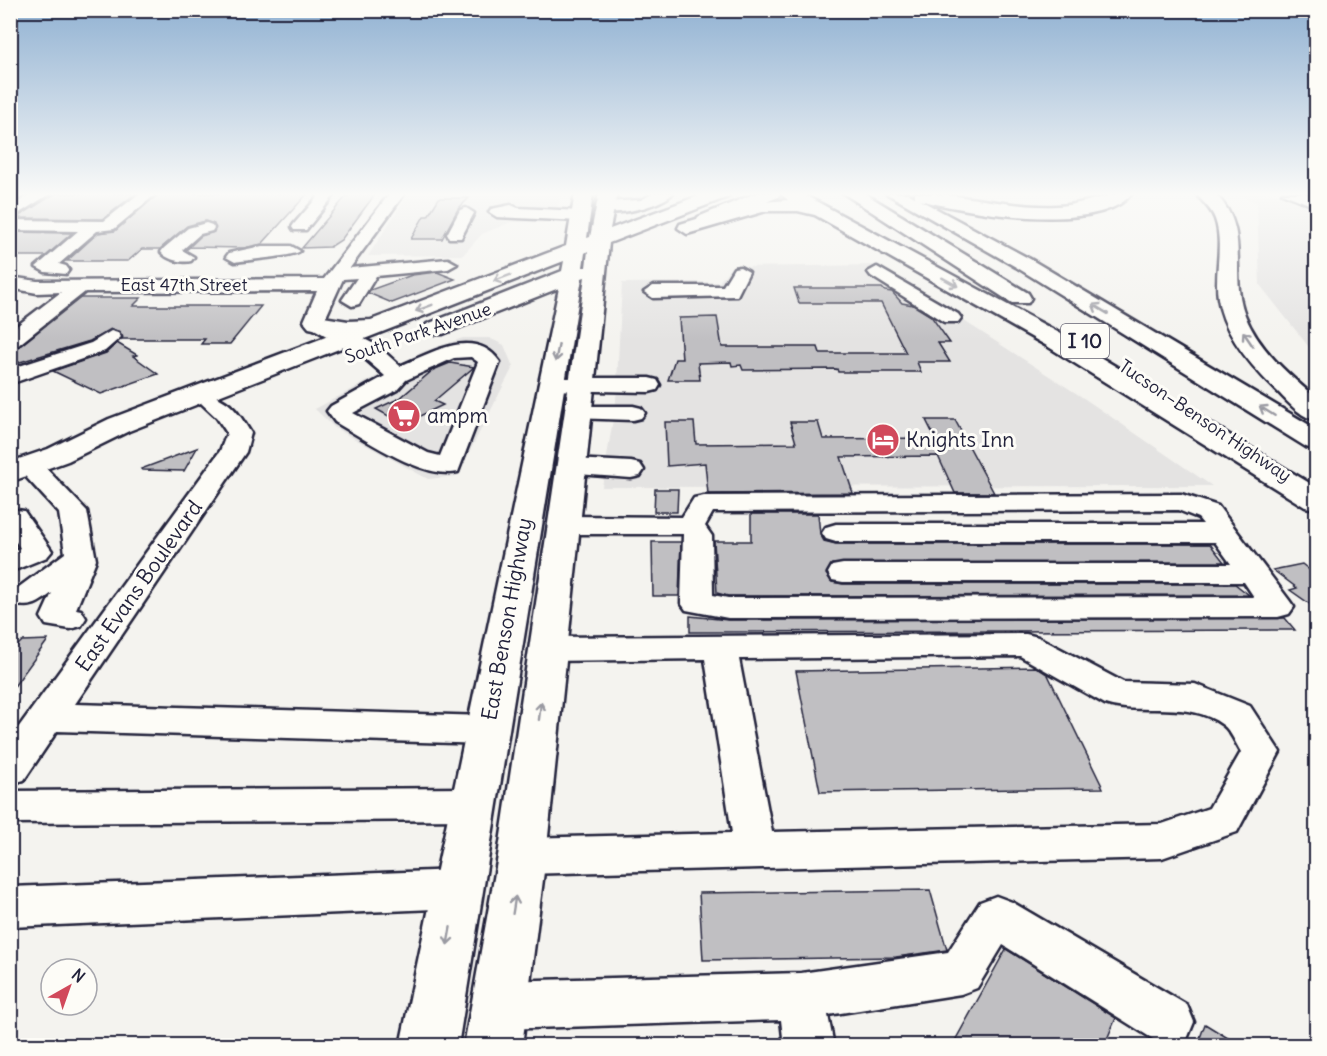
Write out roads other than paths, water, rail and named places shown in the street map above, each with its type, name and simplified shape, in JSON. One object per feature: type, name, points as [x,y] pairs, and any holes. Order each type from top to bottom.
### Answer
[{"type":"main road","name":"East Benson Highway","points":[[495,1025],[522,856],[547,649],[534,590],[550,385],[577,242]]},
{"type":"main road","name":"South Park Avenue","points":[[58,455],[129,435],[213,403],[370,351],[475,313],[574,262],[597,242]]},
{"type":"main road","name":"East Benson Highway","points":[[429,1046],[487,730],[534,590],[565,525],[581,399],[607,261],[600,242]]},
{"type":"main road","points":[[877,242],[1056,341],[1317,500]]},
{"type":"main road","name":"Tucson–Benson Highway","points":[[930,242],[995,282],[1317,495]]},
{"type":"main road","name":"Tucson–Benson Highway","points":[[985,242],[1023,263],[1317,441]]},
{"type":"main road","points":[[1228,242],[1228,289],[1234,317],[1264,362],[1317,412]]},
{"type":"main road","name":"South Park Avenue","points":[[20,470],[58,455],[119,425],[394,320],[574,262],[607,261]]},
{"type":"main road","points":[[475,313],[510,305],[536,305],[560,314],[562,323]]},
{"type":"main road","points":[[282,363],[315,342],[318,336],[317,324],[348,328],[394,320]]},
{"type":"street","points":[[37,287],[60,270],[45,267],[46,264],[73,242]]},
{"type":"street","points":[[181,242],[170,252],[185,257]]},
{"type":"street","points":[[237,285],[284,242]]},
{"type":"street","points":[[361,242],[334,279],[315,310],[314,321],[370,351],[398,375]]},
{"type":"street","points":[[235,257],[275,251]]},
{"type":"street","name":"East 47th Street","points":[[10,282],[37,287],[237,285],[334,279],[448,264]]},
{"type":"street","points":[[653,292],[730,292],[740,272]]},
{"type":"street","points":[[877,272],[951,318]]},
{"type":"street","points":[[352,300],[369,273]]},
{"type":"street","points":[[10,342],[83,285]]},
{"type":"street","points":[[147,302],[160,285]]},
{"type":"street","points":[[10,377],[98,347],[111,337]]},
{"type":"street","points":[[464,350],[475,350],[484,354],[489,362],[449,466],[419,458],[344,417],[339,411],[389,385],[398,375],[448,353],[464,350]]},
{"type":"street","points":[[550,385],[581,399],[633,413]]},
{"type":"street","points":[[581,399],[649,385]]},
{"type":"street","name":"East Evans Boulevard","points":[[10,769],[233,452],[239,433],[226,413],[213,403]]},
{"type":"street","points":[[573,466],[631,470]]},
{"type":"street","points":[[20,470],[73,511],[80,556],[57,617],[70,618]]},
{"type":"street","points":[[1181,502],[1208,512],[1278,607],[728,608],[697,603],[698,536],[691,526],[704,504],[1181,502]]},
{"type":"street","points":[[831,504],[850,608]]},
{"type":"street","points":[[10,519],[14,517],[37,551],[10,563]]},
{"type":"street","points":[[565,525],[691,526]]},
{"type":"street","points":[[836,533],[1224,533]]},
{"type":"street","points":[[26,597],[80,556]]},
{"type":"street","points":[[843,573],[1252,573]]},
{"type":"street","points":[[522,856],[1162,841],[1223,820],[1261,752],[1237,716],[1195,697],[1117,695],[1026,645],[547,649]]},
{"type":"street","points":[[720,648],[755,851]]},
{"type":"street","points":[[47,717],[487,730]]},
{"type":"street","points":[[10,807],[473,804]]},
{"type":"street","points":[[10,907],[458,889]]},
{"type":"street","points":[[495,1025],[801,996],[961,972],[996,916],[1170,1022]]},
{"type":"street","points":[[801,996],[809,1046]]},
{"type":"place","name":"ampm","points":[[404,416]]},
{"type":"place","name":"Knights Inn","points":[[883,440]]}]
